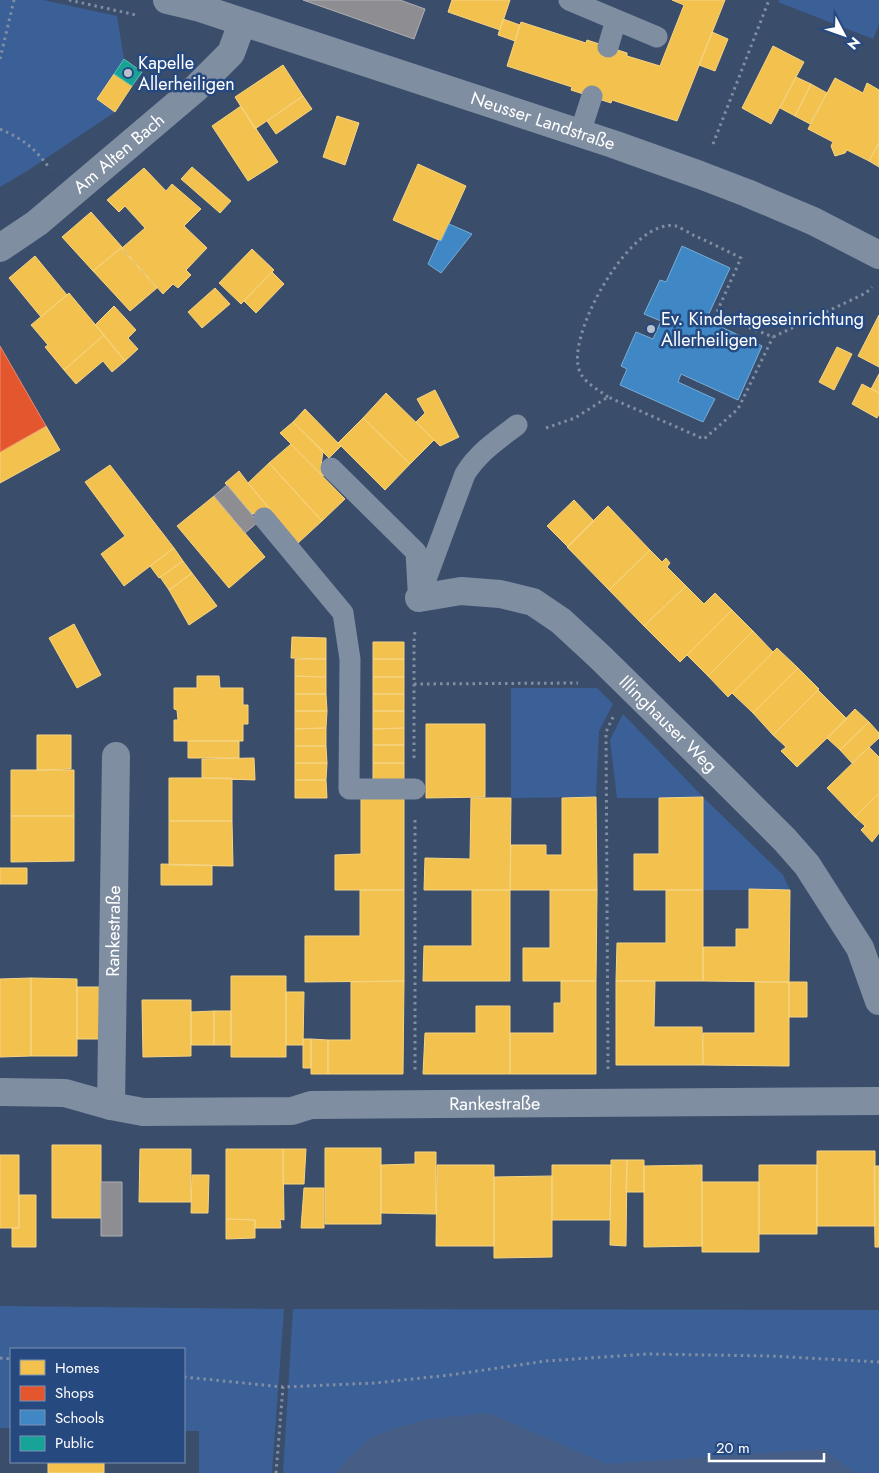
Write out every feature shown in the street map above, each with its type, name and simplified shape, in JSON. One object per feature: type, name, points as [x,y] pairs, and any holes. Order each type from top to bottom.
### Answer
[{"type":"street","name":"Neusser Landstraße","points":[[167,0],[201,4],[242,23],[580,133],[700,175],[813,221],[879,255]]},
{"type":"street","name":"Am Alten Bach","points":[[0,248],[37,223],[195,90],[231,53],[242,23]]},
{"type":"street","name":"Illinghauser Weg","points":[[419,598],[461,591],[500,594],[533,602],[561,621],[600,656],[802,859],[869,945],[879,1001]]},
{"type":"street","name":"Rankestraße","points":[[111,1106],[116,756]]},
{"type":"street","name":"Rankestraße","points":[[0,1092],[66,1093],[111,1106],[143,1112],[292,1111],[311,1105],[879,1102]]},
{"type":"lane","points":[[569,0],[657,37]]},
{"type":"lane","points":[[608,47],[616,20]]},
{"type":"lane","points":[[580,133],[592,96]]},
{"type":"lane","points":[[419,598],[468,470],[485,449],[517,426]]},
{"type":"lane","points":[[331,468],[416,552],[419,598]]},
{"type":"lane","points":[[264,518],[343,613],[350,659],[349,789],[415,789]]},
{"type":"path","points":[[0,59],[14,0]]},
{"type":"path","points":[[700,175],[769,0]]},
{"type":"path","points":[[0,129],[19,137],[35,151],[69,196]]},
{"type":"path","points":[[712,323],[741,258],[676,226],[657,228],[642,238],[615,267],[602,286],[584,326],[578,349],[578,365],[584,380],[608,397],[704,439],[738,410],[773,337],[866,293],[872,286]]},
{"type":"path","points":[[716,314],[773,337]]},
{"type":"path","points":[[517,426],[546,428],[575,418],[608,397]]},
{"type":"path","points":[[416,1104],[414,643],[419,598]]},
{"type":"path","points":[[414,684],[604,683],[629,686],[606,732],[608,1103]]},
{"type":"path","points":[[185,1377],[283,1387],[375,1383],[450,1375],[546,1361],[647,1354],[771,1356],[879,1362]]},
{"type":"path","points":[[276,1473],[283,1387]]},
{"type":"shaded area","points":[[0,0],[43,0],[117,16],[124,59],[97,99],[115,112],[0,187]]},
{"type":"shaded area","points":[[779,0],[879,0],[879,24],[873,39],[778,2]]},
{"type":"shaded area","points":[[511,688],[597,688],[613,704],[599,731],[596,797],[511,798]]},
{"type":"shaded area","points":[[623,714],[703,797],[783,875],[790,890],[703,890],[703,798],[617,798],[610,740]]},
{"type":"shaded area","points":[[0,1306],[284,1309],[272,1473],[199,1473],[199,1431],[185,1431],[185,1348],[10,1348],[10,1428],[0,1428]]},
{"type":"shaded area","points":[[293,1309],[879,1310],[879,1473],[283,1473]]},
{"type":"shaded area","points":[[489,1413],[607,1464],[823,1449],[856,1473],[336,1473],[346,1460],[371,1437],[430,1419]]},
{"type":"building: Homes","points":[[452,0],[510,0],[500,30],[448,12]]},
{"type":"building: Homes","points":[[672,0],[725,0],[677,121],[612,100],[611,103],[571,90],[572,87],[507,66],[521,22],[586,43],[587,40],[627,53],[627,56],[660,66],[684,5]]},
{"type":"building: Homes","points":[[503,19],[520,25],[515,41],[498,35]]},
{"type":"building: Homes","points":[[712,32],[728,39],[715,71],[699,65]]},
{"type":"building: Homes","points":[[773,46],[804,62],[771,124],[742,108]]},
{"type":"building: Homes","points":[[283,65],[303,96],[255,129],[235,97]]},
{"type":"building: Homes","points":[[114,74],[132,86],[115,112],[97,99]]},
{"type":"building: Homes","points":[[796,77],[811,84],[795,116],[780,108]]},
{"type":"building: Homes","points":[[835,78],[863,93],[867,83],[879,90],[879,143],[869,161],[847,150],[845,153],[835,156],[831,146],[833,142],[808,129]]},
{"type":"building: Homes","points":[[811,84],[827,93],[810,124],[795,116]]},
{"type":"building: Homes","points":[[303,96],[312,109],[276,134],[267,121]]},
{"type":"building: Homes","points":[[241,106],[278,162],[248,181],[212,126]]},
{"type":"building: Homes","points":[[337,116],[359,123],[345,165],[323,157]]},
{"type":"building: Homes","points":[[879,143],[879,167],[869,161]]},
{"type":"building: Homes","points":[[418,164],[466,186],[441,241],[393,220]]},
{"type":"building: Homes","points":[[192,167],[231,201],[220,213],[181,179]]},
{"type":"building: Homes","points":[[144,168],[166,191],[172,184],[201,209],[184,226],[207,248],[186,270],[191,275],[178,288],[173,284],[163,294],[122,248],[145,228],[125,206],[119,212],[107,200]]},
{"type":"building: Homes","points":[[91,212],[122,247],[93,271],[62,237]]},
{"type":"building: Homes","points":[[121,248],[157,288],[130,311],[93,271]]},
{"type":"building: Homes","points":[[252,249],[274,270],[241,304],[219,283]]},
{"type":"building: Homes","points":[[35,256],[67,295],[41,317],[9,278]]},
{"type":"building: Homes","points":[[272,272],[284,284],[256,313],[244,301]]},
{"type":"building: Homes","points":[[215,288],[230,304],[202,328],[188,312]]},
{"type":"building: Homes","points":[[69,293],[104,335],[64,370],[45,347],[48,345],[31,325]]},
{"type":"building: Homes","points":[[114,306],[136,330],[128,338],[138,349],[125,361],[95,325]]},
{"type":"building: Homes","points":[[879,315],[879,367],[858,356]]},
{"type":"building: Homes","points":[[104,335],[125,361],[112,372],[103,361],[76,384],[64,370]]},
{"type":"building: Homes","points":[[837,347],[852,354],[834,390],[819,382]]},
{"type":"building: Homes","points":[[879,374],[879,393],[871,389]]},
{"type":"building: Homes","points":[[862,384],[879,393],[879,414],[877,418],[852,404]]},
{"type":"building: Homes","points":[[435,390],[459,437],[440,446],[416,422],[425,413],[417,399]]},
{"type":"building: Homes","points":[[386,393],[434,440],[410,464],[363,418]]},
{"type":"building: Homes","points":[[305,409],[341,446],[329,458],[293,422]]},
{"type":"building: Homes","points":[[363,418],[410,464],[385,490],[338,443]]},
{"type":"building: Homes","points":[[293,422],[323,451],[321,466],[327,473],[323,476],[280,433]]},
{"type":"building: Homes","points":[[46,426],[60,450],[0,483],[0,452]]},
{"type":"building: Homes","points":[[291,444],[345,499],[322,521],[269,463]]},
{"type":"building: Homes","points":[[269,463],[322,521],[298,543],[248,483]]},
{"type":"building: Homes","points":[[110,465],[174,548],[124,586],[101,554],[125,536],[85,482]]},
{"type":"building: Homes","points":[[239,471],[277,518],[267,514],[252,514],[225,483]]},
{"type":"building: Homes","points":[[214,496],[265,557],[229,588],[177,526]]},
{"type":"building: Homes","points":[[574,500],[594,521],[568,547],[547,526]]},
{"type":"building: Homes","points":[[608,506],[650,550],[609,590],[567,547]]},
{"type":"building: Homes","points":[[174,548],[183,561],[159,578],[150,566]]},
{"type":"building: Homes","points":[[650,550],[662,562],[666,558],[670,563],[667,567],[686,586],[644,626],[609,590]]},
{"type":"building: Homes","points":[[183,561],[192,573],[169,590],[160,577]]},
{"type":"building: Homes","points":[[192,573],[217,606],[189,625],[169,590]]},
{"type":"building: Homes","points":[[686,586],[704,604],[715,593],[732,610],[680,662],[644,626]]},
{"type":"building: Homes","points":[[732,610],[753,631],[708,676],[687,655]]},
{"type":"building: Homes","points":[[74,624],[101,675],[77,688],[49,638]]},
{"type":"building: Homes","points":[[753,631],[773,652],[728,697],[708,676]]},
{"type":"building: Homes","points":[[292,637],[326,638],[326,659],[291,658]]},
{"type":"building: Homes","points":[[373,642],[404,642],[404,659],[373,659]]},
{"type":"building: Homes","points":[[777,648],[798,668],[753,713],[732,693]]},
{"type":"building: Homes","points":[[295,659],[326,659],[326,677],[295,676]]},
{"type":"building: Homes","points":[[373,659],[404,659],[404,677],[373,677]]},
{"type":"building: Homes","points":[[798,668],[819,689],[773,735],[753,713]]},
{"type":"building: Homes","points":[[197,676],[219,676],[220,688],[243,688],[243,705],[248,705],[248,724],[243,724],[243,741],[174,741],[174,720],[178,720],[177,710],[174,709],[174,688],[197,688]]},
{"type":"building: Homes","points":[[295,676],[326,677],[326,694],[295,694]]},
{"type":"building: Homes","points":[[373,677],[404,677],[404,694],[373,694]]},
{"type":"building: Homes","points":[[818,690],[847,719],[797,767],[781,751],[786,747],[773,735]]},
{"type":"building: Homes","points":[[295,694],[326,694],[327,711],[295,711]]},
{"type":"building: Homes","points":[[373,694],[404,694],[404,711],[373,711]]},
{"type":"building: Homes","points":[[855,709],[869,722],[840,750],[827,738]]},
{"type":"building: Homes","points":[[295,711],[327,711],[326,728],[295,729]]},
{"type":"building: Homes","points":[[373,711],[404,711],[404,728],[373,729]]},
{"type":"building: Homes","points":[[869,722],[879,733],[879,738],[852,763],[840,750]]},
{"type":"building: Homes","points":[[426,724],[485,724],[485,797],[426,798]]},
{"type":"building: Homes","points":[[326,728],[326,746],[295,746],[295,729]]},
{"type":"building: Homes","points":[[404,728],[404,745],[373,745],[373,729]]},
{"type":"building: Homes","points":[[37,735],[71,735],[71,769],[37,770]]},
{"type":"building: Homes","points":[[188,741],[239,741],[239,758],[188,758]]},
{"type":"building: Homes","points":[[373,745],[404,745],[404,763],[373,763]]},
{"type":"building: Homes","points":[[295,746],[326,746],[327,763],[295,763]]},
{"type":"building: Homes","points":[[869,747],[879,757],[879,793],[855,817],[827,788]]},
{"type":"building: Homes","points":[[254,758],[255,780],[202,778],[202,759]]},
{"type":"building: Homes","points":[[295,763],[327,763],[326,780],[295,780]]},
{"type":"building: Homes","points":[[373,763],[404,763],[404,780],[373,781]]},
{"type":"building: Homes","points":[[11,770],[74,770],[74,816],[11,816]]},
{"type":"building: Homes","points":[[169,778],[232,778],[232,821],[169,821]]},
{"type":"building: Homes","points":[[295,780],[326,780],[327,798],[295,798]]},
{"type":"building: Homes","points":[[879,793],[879,833],[872,842],[861,830],[865,826],[855,817]]},
{"type":"building: Homes","points":[[596,797],[597,890],[510,890],[511,845],[546,845],[546,855],[562,855],[562,798]]},
{"type":"building: Homes","points":[[703,797],[703,890],[634,890],[634,854],[659,854],[659,798]]},
{"type":"building: Homes","points":[[361,798],[404,798],[404,890],[335,890],[335,855],[361,854]]},
{"type":"building: Homes","points":[[471,798],[511,798],[510,890],[424,890],[425,858],[470,859]]},
{"type":"building: Homes","points":[[11,816],[74,816],[74,861],[11,862]]},
{"type":"building: Homes","points":[[169,821],[232,821],[233,866],[169,865]]},
{"type":"building: Homes","points":[[161,864],[212,865],[212,885],[161,885]]},
{"type":"building: Homes","points":[[0,868],[27,868],[27,884],[0,884]]},
{"type":"building: Homes","points":[[749,889],[790,890],[789,982],[703,981],[703,947],[736,947],[736,929],[749,929]]},
{"type":"building: Homes","points":[[360,890],[404,890],[404,981],[305,982],[305,936],[360,936]]},
{"type":"building: Homes","points":[[472,890],[510,890],[510,981],[423,981],[424,946],[472,946]]},
{"type":"building: Homes","points":[[550,890],[597,890],[596,981],[523,981],[523,948],[550,948]]},
{"type":"building: Homes","points":[[666,890],[703,890],[703,981],[616,981],[617,943],[666,943]]},
{"type":"building: Homes","points":[[231,976],[286,976],[286,1057],[231,1057]]},
{"type":"building: Homes","points":[[31,978],[77,979],[77,1056],[31,1056]]},
{"type":"building: Homes","points":[[31,978],[31,1056],[0,1057],[0,979]]},
{"type":"building: Homes","points":[[404,981],[403,1074],[328,1074],[328,1040],[351,1040],[351,982]]},
{"type":"building: Homes","points":[[561,981],[596,981],[596,1074],[510,1074],[510,1033],[554,1033],[554,1003],[561,1003]]},
{"type":"building: Homes","points":[[616,981],[655,981],[654,1027],[702,1027],[703,1065],[616,1065]]},
{"type":"building: Homes","points":[[755,982],[789,982],[789,1066],[703,1065],[703,1033],[755,1033]]},
{"type":"building: Homes","points":[[789,982],[807,982],[807,1017],[789,1017]]},
{"type":"building: Homes","points":[[77,987],[100,987],[100,1039],[77,1039]]},
{"type":"building: Homes","points":[[286,992],[304,992],[303,1045],[286,1045]]},
{"type":"building: Homes","points":[[142,1000],[191,1000],[191,1056],[143,1057]]},
{"type":"building: Homes","points":[[476,1006],[510,1006],[510,1074],[423,1074],[425,1033],[476,1033]]},
{"type":"building: Homes","points":[[214,1011],[214,1045],[191,1045],[191,1012]]},
{"type":"building: Homes","points":[[214,1011],[231,1011],[231,1045],[214,1045]]},
{"type":"building: Homes","points":[[303,1039],[311,1039],[311,1068],[303,1068]]},
{"type":"building: Homes","points":[[311,1039],[328,1040],[328,1074],[311,1074]]},
{"type":"building: Homes","points":[[52,1145],[101,1145],[101,1218],[52,1218]]},
{"type":"building: Homes","points":[[325,1148],[381,1148],[381,1224],[325,1224]]},
{"type":"building: Homes","points":[[140,1149],[191,1149],[191,1202],[139,1202]]},
{"type":"building: Homes","points":[[226,1149],[283,1149],[284,1220],[280,1219],[281,1228],[255,1228],[255,1220],[226,1219]]},
{"type":"building: Homes","points":[[283,1149],[306,1149],[304,1184],[283,1184]]},
{"type":"building: Homes","points":[[817,1151],[875,1151],[875,1226],[817,1226]]},
{"type":"building: Homes","points":[[415,1152],[436,1152],[436,1214],[381,1213],[381,1165],[415,1164]]},
{"type":"building: Homes","points":[[0,1155],[19,1155],[19,1228],[0,1228]]},
{"type":"building: Homes","points":[[611,1160],[627,1160],[626,1246],[610,1245]]},
{"type":"building: Homes","points":[[627,1160],[644,1160],[644,1192],[626,1192]]},
{"type":"building: Homes","points":[[437,1165],[494,1165],[494,1246],[436,1246]]},
{"type":"building: Homes","points":[[552,1165],[611,1165],[610,1220],[552,1220]]},
{"type":"building: Homes","points":[[702,1165],[702,1246],[644,1247],[644,1166]]},
{"type":"building: Homes","points":[[759,1165],[817,1165],[817,1234],[759,1234]]},
{"type":"building: Homes","points":[[874,1166],[879,1166],[879,1247],[875,1247]]},
{"type":"building: Homes","points":[[192,1175],[209,1175],[208,1213],[191,1213]]},
{"type":"building: Homes","points":[[552,1176],[552,1257],[494,1258],[494,1177]]},
{"type":"building: Homes","points":[[702,1182],[759,1182],[759,1252],[702,1252]]},
{"type":"building: Homes","points":[[304,1188],[324,1188],[324,1228],[301,1228]]},
{"type":"building: Homes","points":[[19,1195],[36,1195],[36,1247],[12,1247],[12,1228],[19,1228]]},
{"type":"building: Homes","points":[[226,1219],[255,1220],[255,1238],[226,1239]]},
{"type":"building: Homes","points":[[48,1463],[104,1463],[104,1473],[48,1473]]},
{"type":"building: Shops","points":[[0,346],[46,426],[0,452]]},
{"type":"building: Schools","points":[[449,224],[472,234],[441,273],[428,264]]},
{"type":"building: Schools","points":[[682,246],[730,268],[706,320],[762,346],[738,400],[681,374],[678,382],[715,399],[703,422],[620,385],[627,369],[621,366],[636,332],[653,339],[661,321],[644,314],[660,280],[666,282]]},
{"type":"building: Public","name":"Kapelle Allerheiligen","points":[[124,59],[142,72],[132,86],[114,74]]},
{"type":"building: Industry","points":[[303,0],[400,0],[425,9],[414,39]]},
{"type":"building: Industry","points":[[227,485],[258,522],[245,533],[214,496]]},
{"type":"building: Industry","points":[[101,1182],[122,1182],[122,1236],[101,1236]]},
{"type":"place","name":"Kapelle Allerheiligen","points":[[128,73]]},
{"type":"place","name":"Ev. Kindertageseinrichtung Allerheiligen","points":[[651,329]]}]
